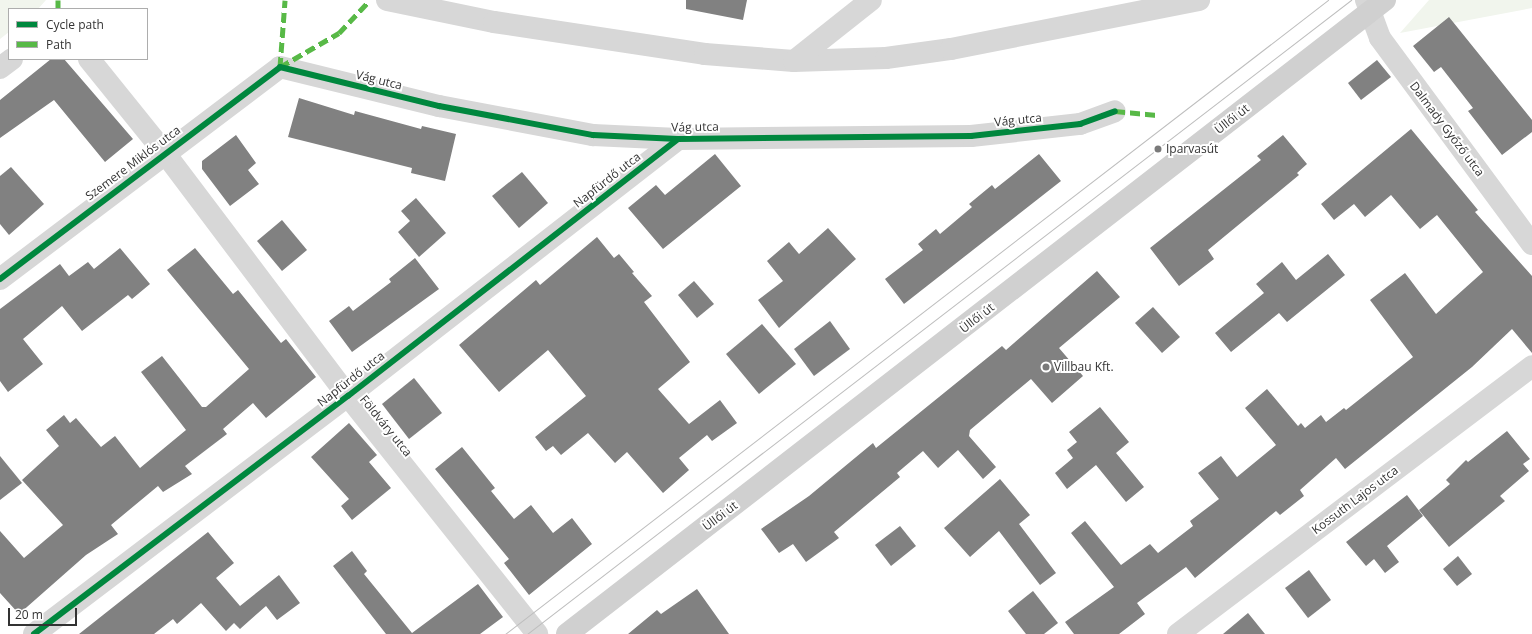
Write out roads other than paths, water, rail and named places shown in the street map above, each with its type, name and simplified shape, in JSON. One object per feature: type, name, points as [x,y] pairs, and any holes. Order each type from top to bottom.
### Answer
[{"type":"main road","name":"Üllői út","points":[[567,634],[1374,3]]},
{"type":"street","points":[[387,0],[494,22],[705,54],[794,61],[886,58],[951,49],[1198,0]]},
{"type":"street","points":[[794,61],[871,0]]},
{"type":"street","name":"Dalmady Győző utca","points":[[1374,3],[1380,38],[1532,244]]},
{"type":"street","points":[[0,68],[11,60]]},
{"type":"street","name":"Földváry utca","points":[[89,60],[164,152],[348,396],[537,634]]},
{"type":"street","name":"Szemere Miklós utca","points":[[0,279],[164,152],[280,67]]},
{"type":"street","name":"Vág utca","points":[[280,67],[439,106],[593,135],[678,139],[971,136],[1080,124],[1115,111]]},
{"type":"street","name":"Napfürdő utca","points":[[34,634],[348,396],[678,139]]},
{"type":"street","name":"Kossuth Lajos utca","points":[[1178,634],[1532,366]]},
{"type":"tram line","points":[[505,634],[1328,0]]},
{"type":"tram line","points":[[527,634],[1351,0]]},
{"type":"place","name":"Iparvasút","points":[[1158,149]]},
{"type":"place","name":"Villbau Kft.","points":[[1046,367]]}]
